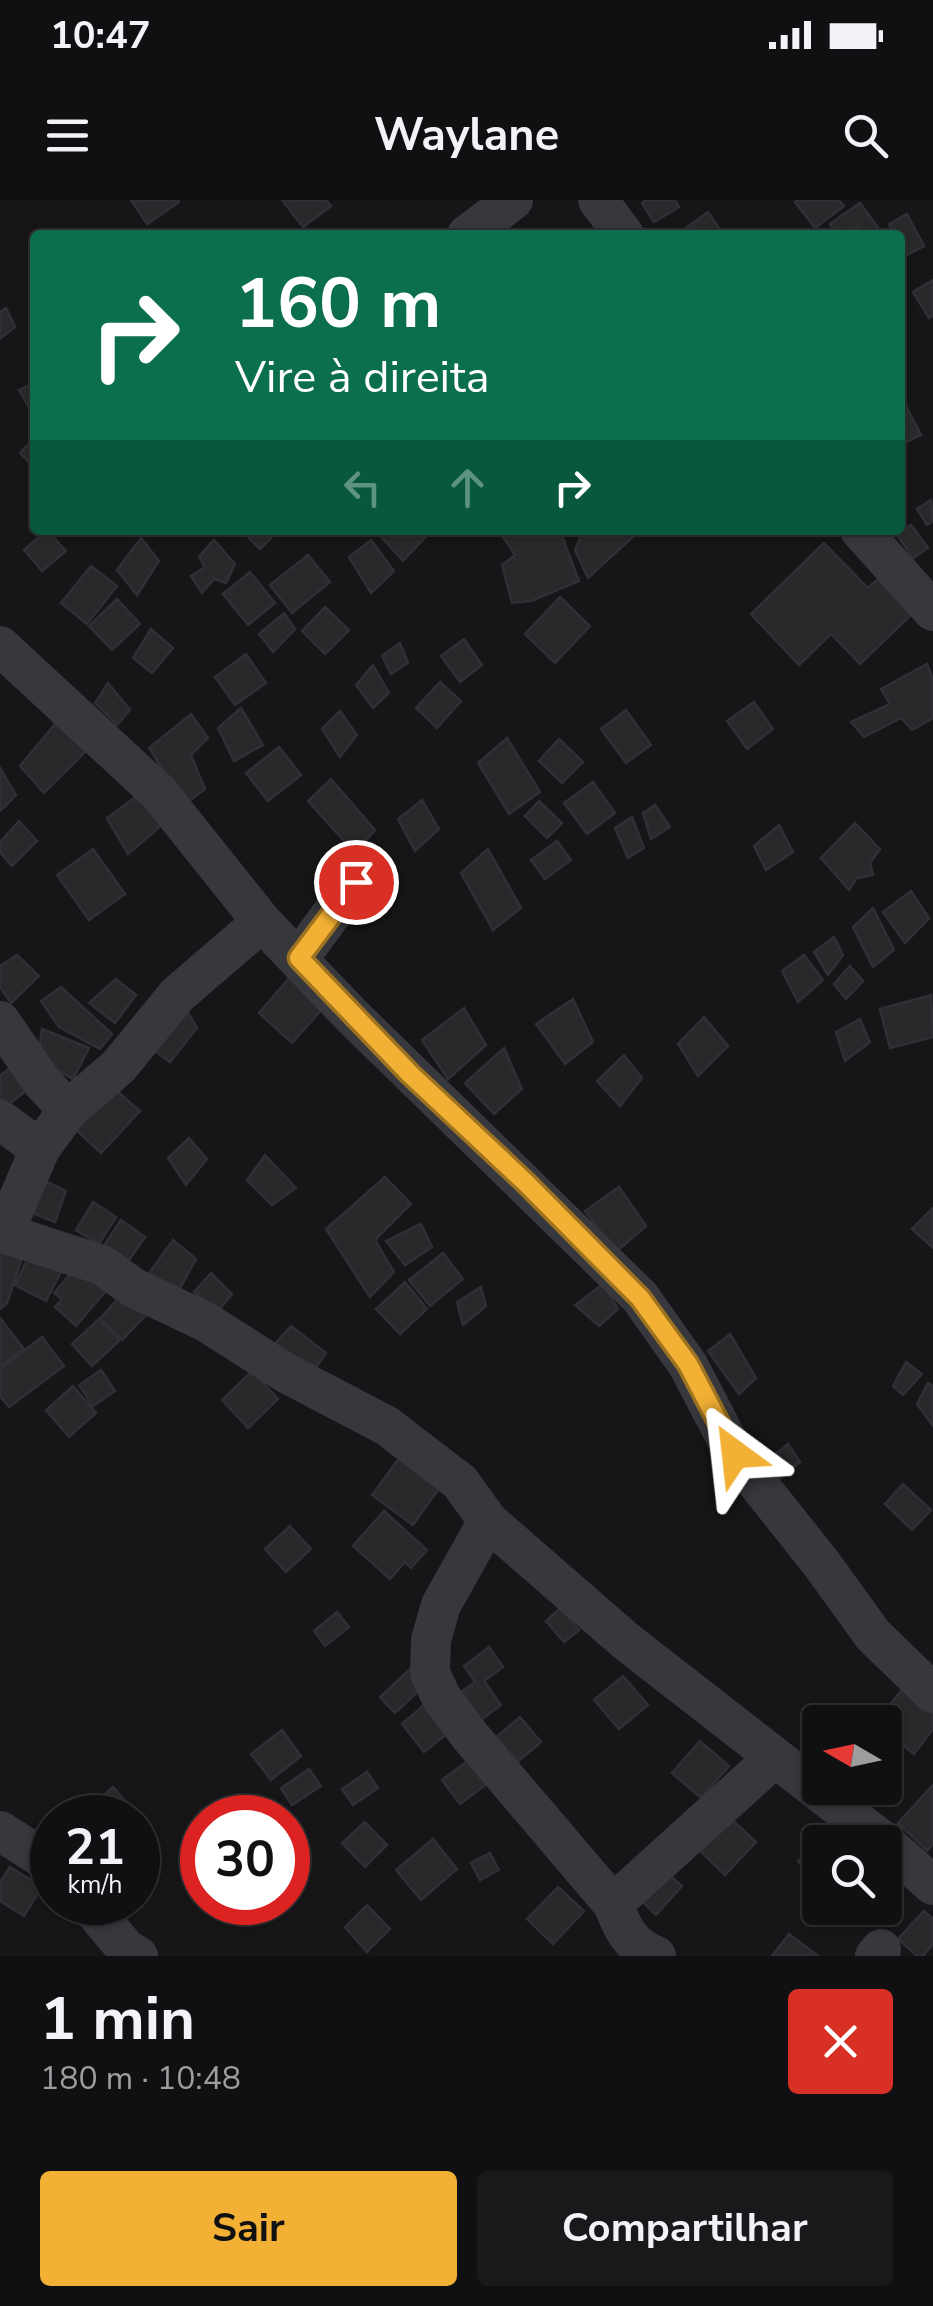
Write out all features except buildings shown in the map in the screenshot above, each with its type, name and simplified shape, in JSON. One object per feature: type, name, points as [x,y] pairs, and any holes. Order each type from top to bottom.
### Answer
[{"type":"street","points":[[473,230],[513,200]]},
{"type":"street","points":[[598,200],[620,230]]},
{"type":"street","points":[[865,535],[933,611]]},
{"type":"street","points":[[0,646],[159,793],[262,922],[396,1060],[640,1298],[688,1364],[735,1454],[873,1635],[933,1693]]},
{"type":"street","points":[[299,958],[356,882]]},
{"type":"street","points":[[262,922],[177,995],[119,1066],[68,1110],[40,1148],[2,1233],[102,1265],[134,1288],[206,1322],[286,1373],[387,1426],[460,1482],[488,1522],[626,1642],[862,1825]]},
{"type":"street","points":[[0,1020],[42,1082],[68,1110]]},
{"type":"street","points":[[0,1120],[40,1148]]},
{"type":"street","points":[[488,1522],[441,1605],[431,1640],[430,1673],[441,1697],[470,1736],[613,1904],[625,1934],[639,1949],[656,1956]]},
{"type":"street","points":[[613,1904],[773,1759]]},
{"type":"street","points":[[0,1831],[30,1849]]},
{"type":"street","points":[[902,1858],[933,1885]]},
{"type":"street","points":[[106,1925],[126,1949],[138,1956]]},
{"type":"route","points":[[356,882],[299,958],[410,1074],[640,1298],[688,1364],[735,1454]]}]
